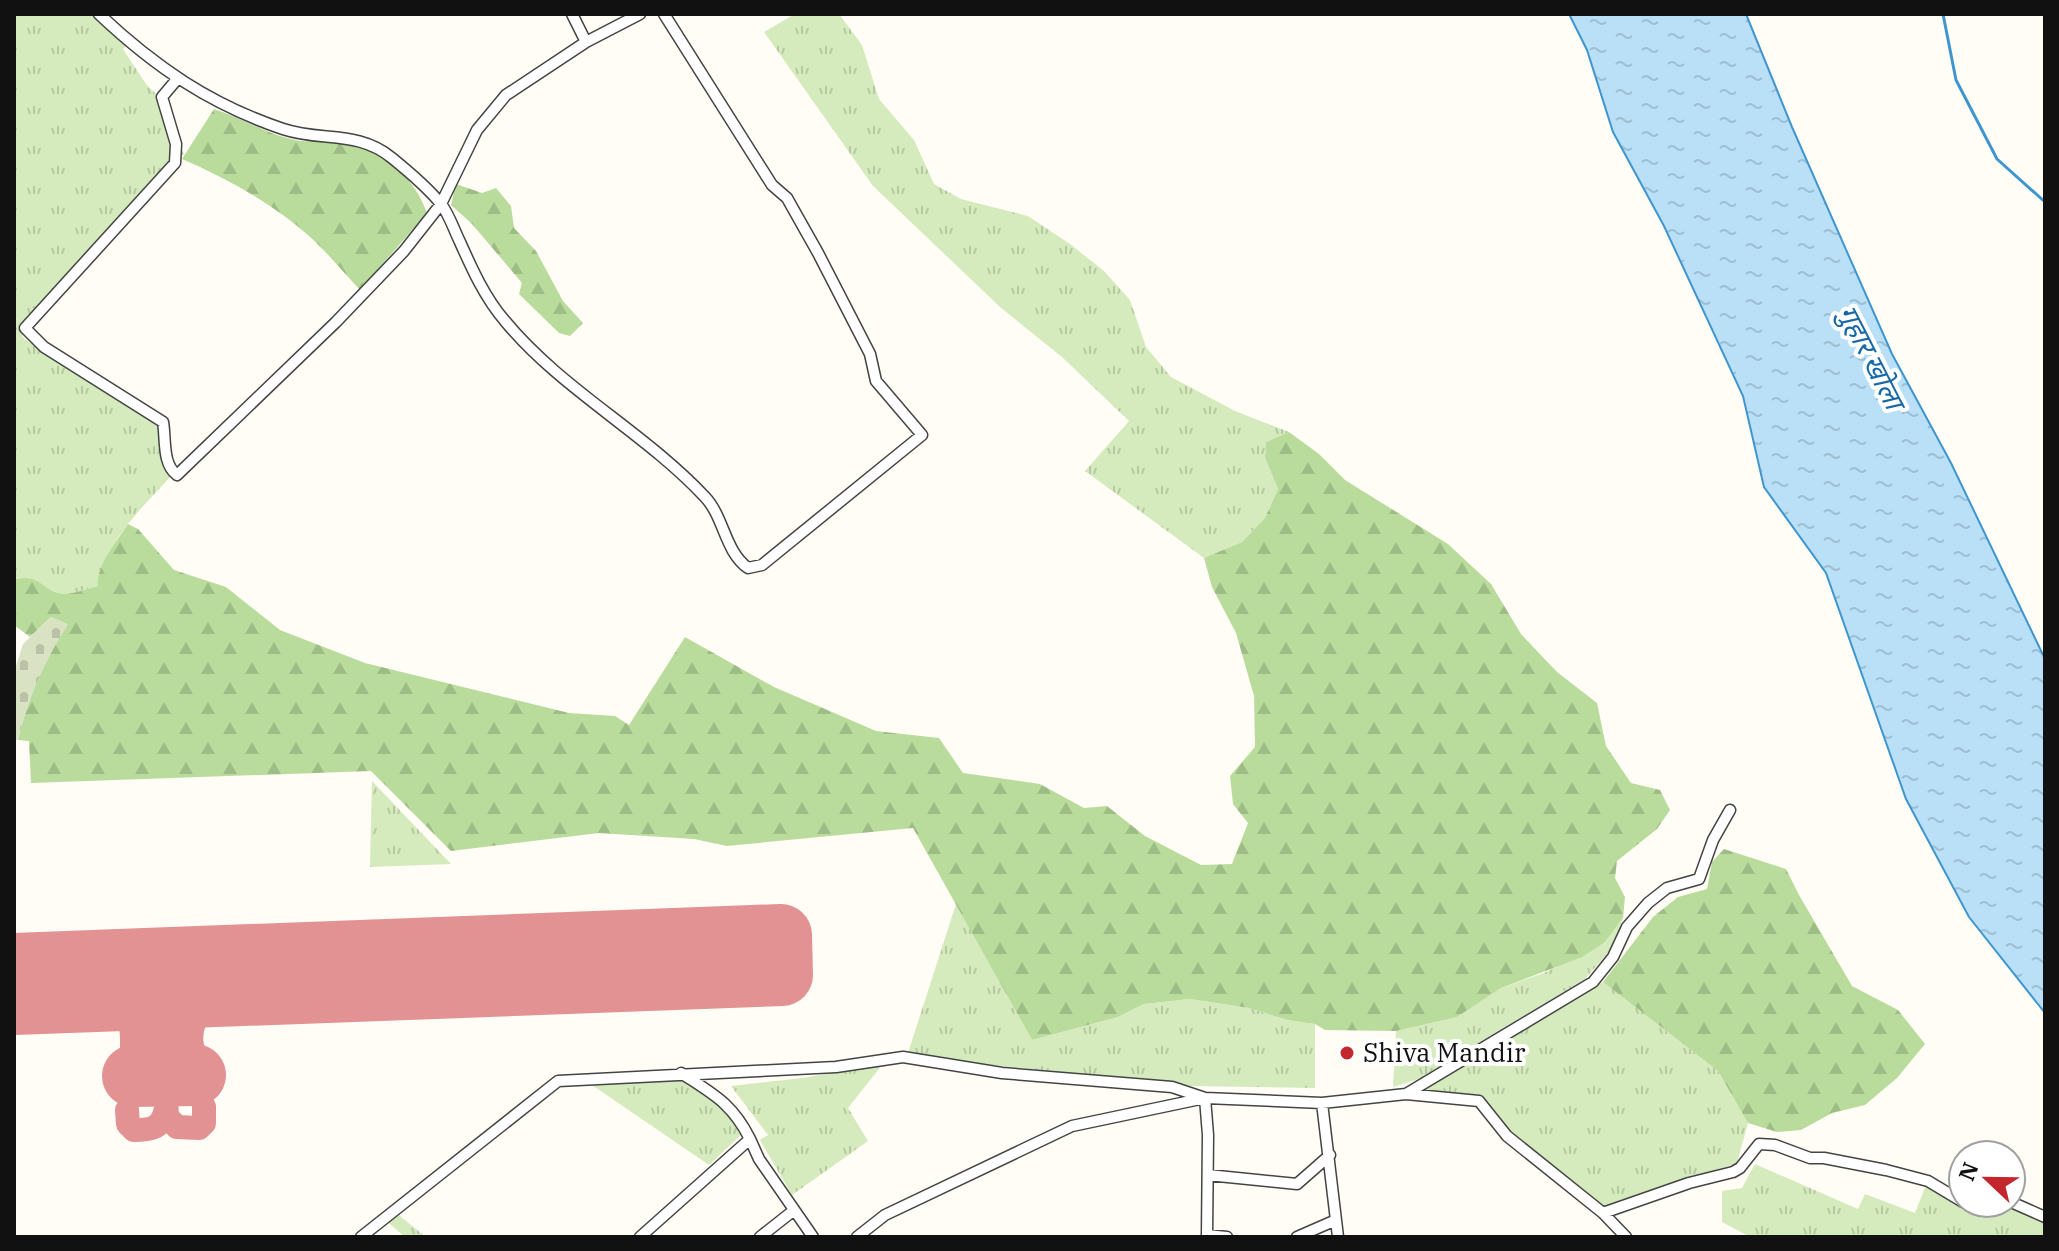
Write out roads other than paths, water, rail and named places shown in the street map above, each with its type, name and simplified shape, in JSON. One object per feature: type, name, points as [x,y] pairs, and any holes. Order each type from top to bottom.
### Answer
[{"type":"street","points":[[99,14],[154,64],[216,102],[285,130],[319,137],[348,137],[371,144],[391,157],[441,204],[483,289],[505,321],[539,358],[681,472],[710,502],[736,557],[748,568],[762,565],[922,435],[876,381],[870,354],[787,198],[772,185],[664,14]]},
{"type":"street","points":[[572,14],[586,42]]},
{"type":"street","points":[[178,78],[162,97],[176,144],[175,163],[25,328],[44,347],[163,422],[166,455],[171,470],[177,475],[336,322],[404,251],[441,204],[477,130],[506,95],[586,42],[640,14]]},
{"type":"street","points":[[1406,1094],[1593,982],[1613,957],[1627,927],[1648,903],[1667,888],[1699,879],[1713,840],[1730,810]]},
{"type":"street","points":[[361,1237],[558,1081],[836,1067],[903,1057],[1002,1073],[1172,1087],[1205,1098]]},
{"type":"street","points":[[681,1073],[722,1100],[739,1117],[759,1159],[813,1237]]},
{"type":"street","points":[[857,1237],[885,1215],[1072,1126],[1205,1098],[1322,1103],[1406,1094],[1479,1101],[1507,1136],[1603,1213],[1626,1237]]},
{"type":"street","points":[[1205,1098],[1207,1235],[1227,1237]]},
{"type":"street","points":[[1322,1103],[1338,1237]]},
{"type":"street","points":[[640,1237],[750,1139]]},
{"type":"street","points":[[1603,1213],[1689,1183],[1733,1172],[1740,1168],[1759,1144],[1775,1145],[1810,1158],[1824,1158],[1928,1181],[1947,1192]]},
{"type":"street","points":[[1208,1175],[1297,1184],[1330,1155]]},
{"type":"street","points":[[760,1237],[793,1211]]},
{"type":"street","points":[[1297,1237],[1336,1220]]},
{"type":"water","name":"गुहार खोला","points":[[1569,14],[1746,14],[1892,354],[1951,463],[2045,659],[2045,1013],[1969,917],[1906,799],[1826,573],[1764,487],[1743,396],[1664,226],[1613,132],[1587,50]]},
{"type":"waterway","points":[[1943,14],[1956,80],[1997,159],[2045,202]]},
{"type":"place","name":"Shiva Mandir","points":[[1347,1053]]}]
